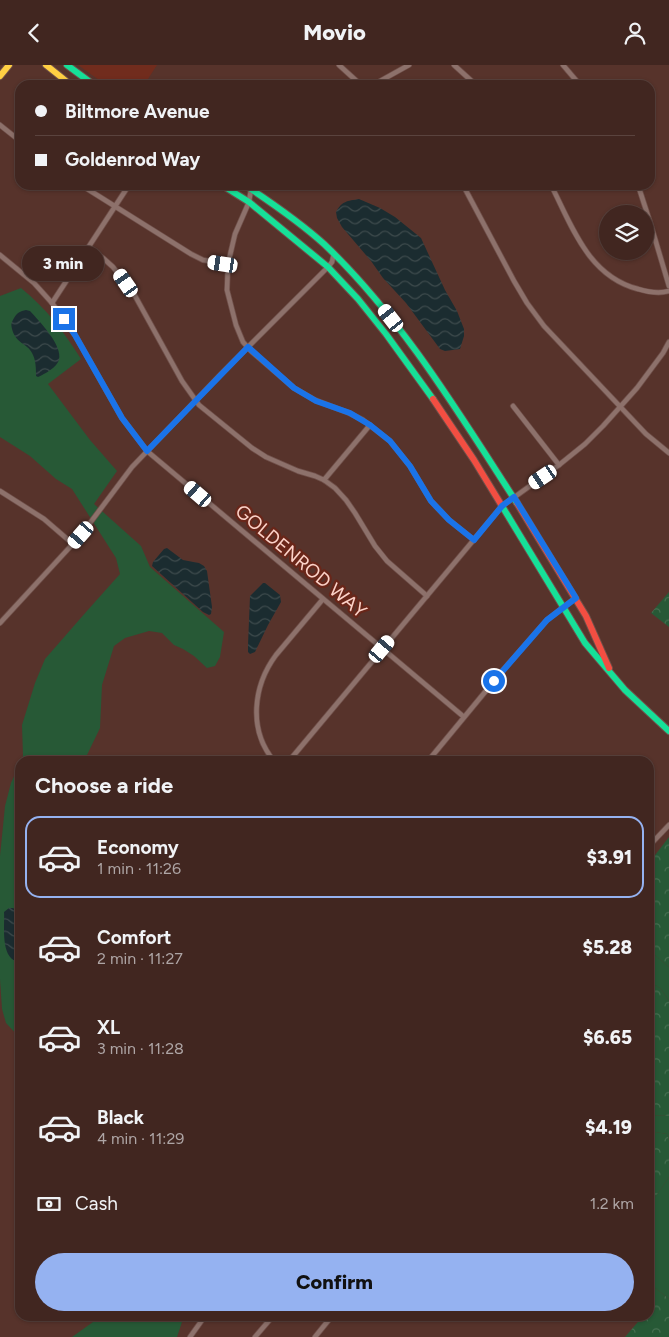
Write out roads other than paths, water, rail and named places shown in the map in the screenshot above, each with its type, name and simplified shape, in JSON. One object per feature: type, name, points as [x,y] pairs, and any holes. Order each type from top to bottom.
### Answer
[{"type":"street","points":[[0,75],[9,65]]},
{"type":"street","points":[[46,65],[65,80]]},
{"type":"street","points":[[67,65],[87,80]]},
{"type":"street","points":[[339,65],[356,80]]},
{"type":"street","points":[[382,80],[409,65]]},
{"type":"street","points":[[454,65],[470,80]]},
{"type":"street","points":[[563,65],[576,80]]},
{"type":"street","points":[[0,125],[15,137]]},
{"type":"street","points":[[89,190],[191,255],[204,260],[228,264]]},
{"type":"street","points":[[52,303],[127,190]]},
{"type":"street","points":[[230,190],[249,203],[328,267],[358,299],[386,334],[453,430],[502,506],[585,643],[618,684],[669,731]]},
{"type":"street","points":[[237,195],[248,190]]},
{"type":"street","points":[[252,190],[249,203],[234,234],[228,264],[228,290],[236,325],[243,342],[299,392],[316,401],[350,413],[370,425],[390,441],[400,452],[431,501],[474,540]]},
{"type":"street","points":[[257,190],[334,253],[380,304],[423,361],[514,497],[576,598],[588,619],[603,658],[618,684]]},
{"type":"street","points":[[466,190],[514,281],[551,335],[646,434],[669,453]]},
{"type":"street","points":[[554,190],[584,249],[602,270],[634,288],[656,292],[669,291]]},
{"type":"street","points":[[640,190],[669,286]]},
{"type":"street","points":[[88,248],[103,258],[118,272],[134,294],[195,401],[252,448],[266,457],[324,480],[346,500],[388,561],[427,596]]},
{"type":"street","points":[[0,623],[81,535],[124,475],[328,267],[332,262],[334,253]]},
{"type":"street","name":"GOLDENROD WAY","points":[[0,255],[34,283],[52,303],[75,335],[122,418],[147,451],[464,717]]},
{"type":"street","points":[[293,756],[502,506],[559,465],[584,444],[620,407],[669,342]]},
{"type":"street","points":[[513,406],[559,465]]},
{"type":"street","points":[[324,480],[370,425]]},
{"type":"street","points":[[0,491],[44,519],[73,544]]},
{"type":"street","points":[[432,756],[547,620],[576,598]]},
{"type":"street","points":[[271,756],[258,728],[256,705],[261,684],[276,655],[323,599]]},
{"type":"street","points":[[654,841],[669,825]]},
{"type":"street","points":[[190,1337],[201,1321]]},
{"type":"street","points":[[256,1337],[269,1321]]},
{"type":"street","points":[[315,1337],[328,1321]]},
{"type":"water","points":[[359,199],[395,217],[421,238],[464,329],[460,349],[445,351],[440,349],[406,303],[342,227],[336,212],[345,202]]},
{"type":"water","points":[[26,310],[30,311],[44,327],[54,341],[59,354],[59,360],[56,365],[38,377],[36,376],[32,353],[16,338],[12,327],[12,322],[16,315]]},
{"type":"water","points":[[167,548],[183,560],[199,563],[204,566],[207,571],[212,607],[211,614],[203,612],[152,566],[153,562]]},
{"type":"water","points":[[263,583],[280,595],[281,602],[255,652],[250,654],[248,652],[248,645],[250,596]]},
{"type":"water","points":[[9,908],[15,909],[15,961],[8,954],[4,940],[4,912]]}]
